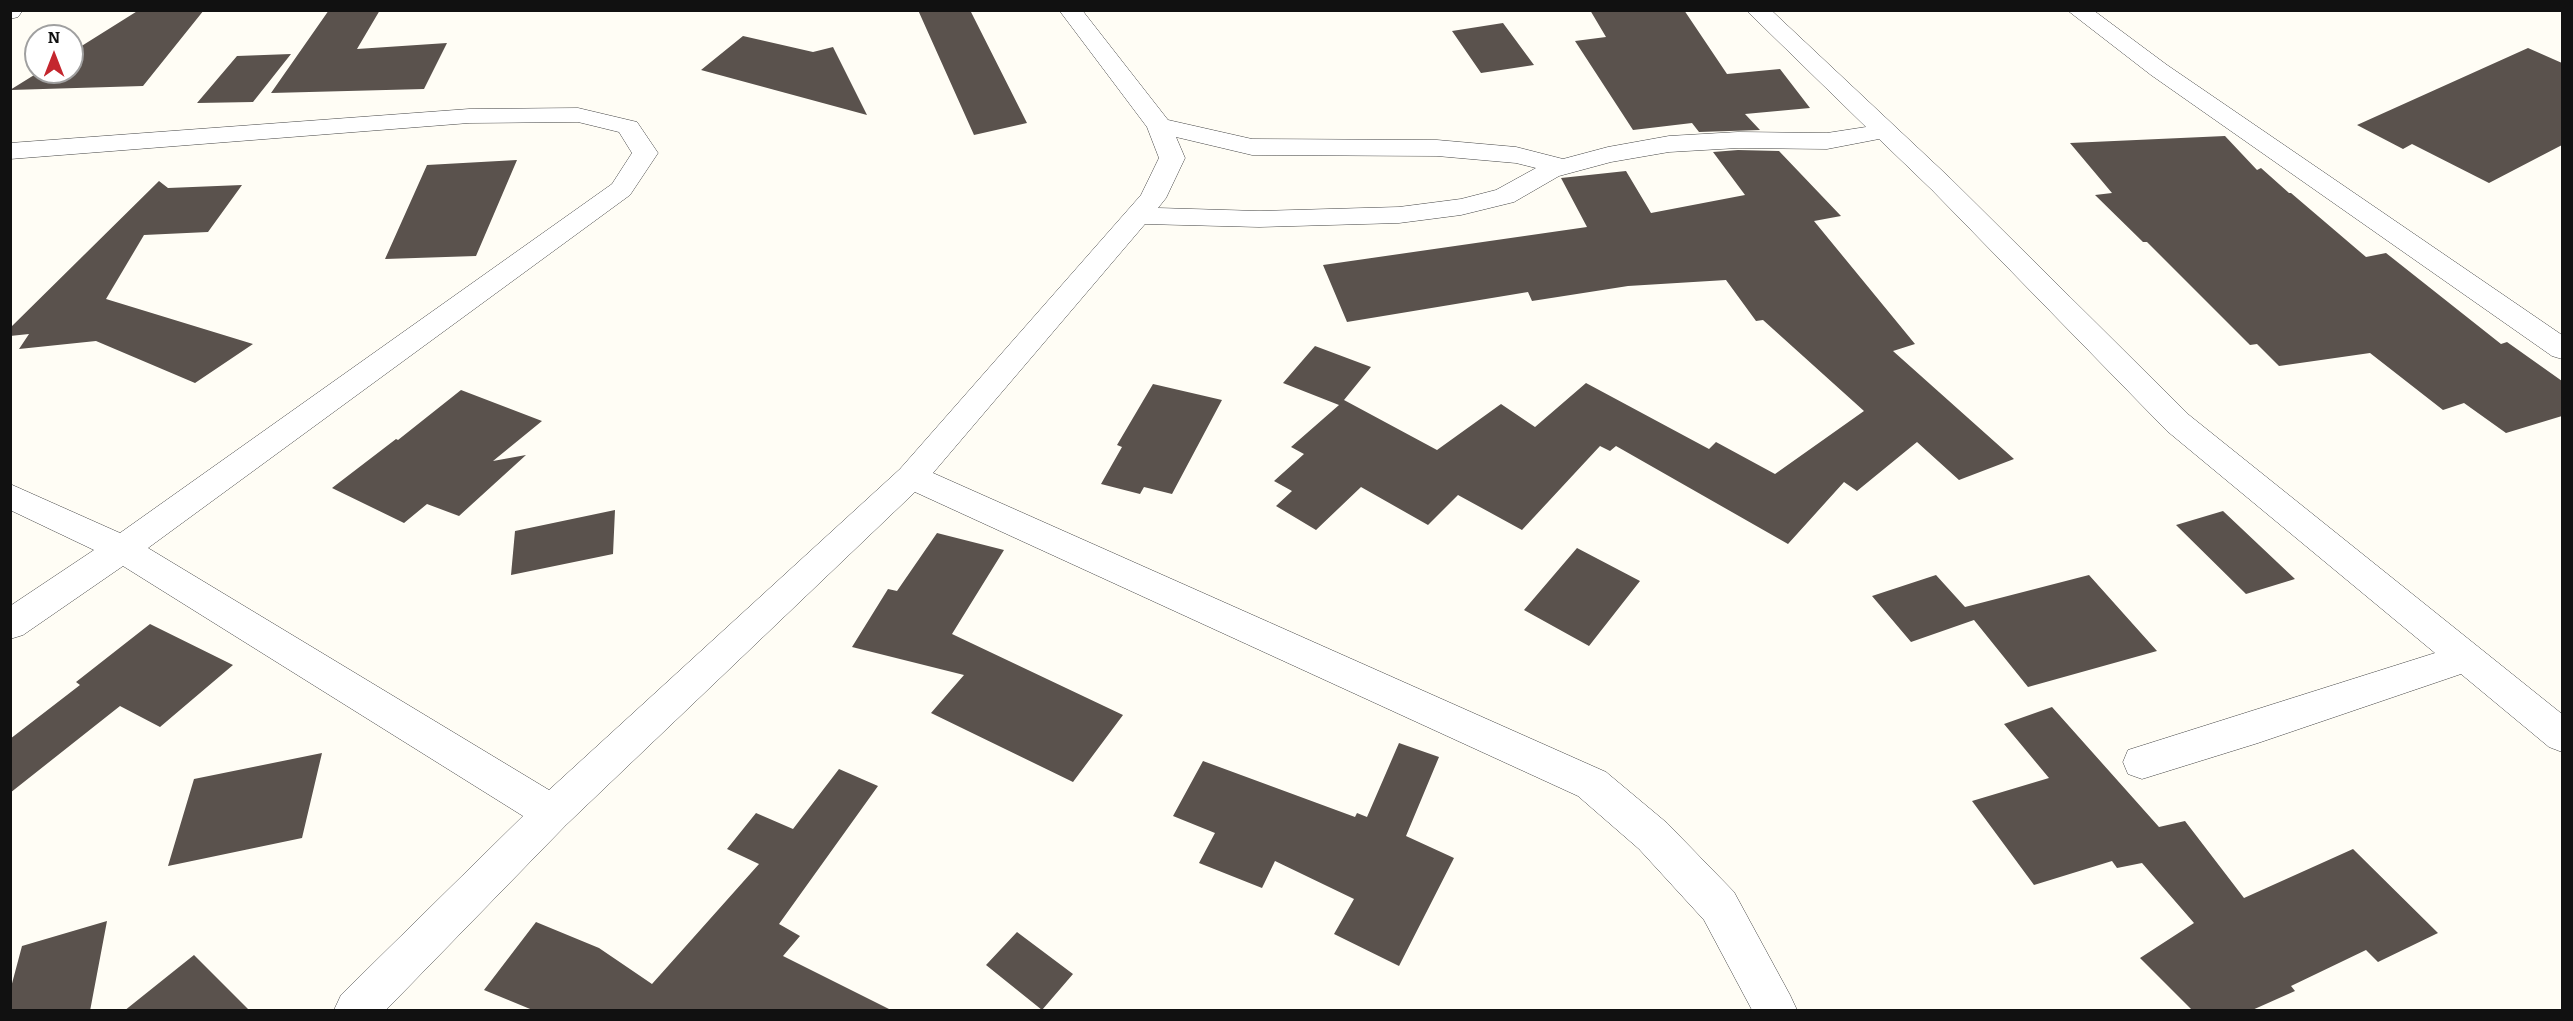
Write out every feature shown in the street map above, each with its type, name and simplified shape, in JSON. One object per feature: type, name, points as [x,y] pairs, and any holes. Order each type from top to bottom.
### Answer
[{"type":"street","points":[[356,1011],[552,813],[911,477],[1153,198],[1172,158],[1159,126],[1070,10]]},
{"type":"street","points":[[1756,10],[1941,184],[2178,423],[2562,736]]},
{"type":"street","points":[[2078,10],[2159,70],[2562,349]]},
{"type":"street","points":[[10,151],[470,116],[578,115],[628,127],[645,153],[621,189],[123,549],[10,625]]},
{"type":"street","points":[[1159,126],[1252,147],[1437,148],[1516,155],[1563,167]]},
{"type":"street","points":[[1137,216],[1259,219],[1399,215],[1461,207],[1505,196],[1550,171],[1608,155],[1669,144],[1738,140],[1827,141],[1884,131]]},
{"type":"street","points":[[911,477],[1592,784],[1653,836],[1719,906],[1775,1011]]},
{"type":"street","points":[[10,496],[123,549],[552,813]]},
{"type":"street","points":[[2142,762],[2258,727],[2466,658]]},
{"type":"building","points":[[139,10],[204,10],[143,86],[10,90],[24,81],[24,84],[84,84],[84,44]]},
{"type":"building","points":[[329,10],[380,10],[357,49],[447,43],[424,89],[271,93]]},
{"type":"building","points":[[918,10],[970,10],[1027,123],[974,135]]},
{"type":"building","points":[[1590,10],[1684,10],[1727,74],[1780,69],[1810,108],[1745,114],[1760,130],[1699,132],[1692,123],[1633,130],[1575,41],[1606,37]]},
{"type":"building","points":[[1503,23],[1534,65],[1481,73],[1452,31]]},
{"type":"building","points":[[743,36],[813,52],[833,47],[867,115],[701,70]]},
{"type":"building","points":[[2528,48],[2562,63],[2562,145],[2489,183],[2412,144],[2403,149],[2357,125]]},
{"type":"building","points":[[291,54],[253,102],[197,103],[237,56]]},
{"type":"building","points":[[2225,136],[2257,170],[2261,168],[2366,257],[2386,253],[2501,344],[2507,342],[2562,381],[2562,416],[2506,433],[2464,403],[2443,410],[2370,353],[2279,366],[2257,344],[2250,345],[2147,242],[2143,242],[2095,195],[2112,193],[2070,143]]},
{"type":"building","points":[[1779,151],[1841,216],[1814,221],[1915,344],[1893,351],[2014,459],[1959,480],[1917,442],[1857,491],[1844,482],[1788,544],[1616,446],[1610,451],[1600,446],[1522,530],[1458,495],[1428,525],[1361,487],[1316,530],[1276,506],[1292,491],[1274,481],[1304,454],[1291,447],[1339,405],[1283,383],[1315,346],[1371,367],[1344,400],[1437,450],[1501,404],[1535,427],[1586,383],[1709,449],[1716,442],[1775,474],[1864,411],[1763,320],[1756,321],[1726,280],[1628,286],[1532,301],[1528,292],[1347,322],[1323,265],[1587,227],[1561,178],[1626,171],[1651,213],[1745,195],[1713,152]]},
{"type":"building","points":[[517,160],[476,256],[385,259],[427,165]]},
{"type":"building","points":[[159,181],[168,188],[242,185],[208,232],[144,235],[106,299],[253,344],[195,383],[96,341],[19,349],[29,334],[10,336],[10,328]]},
{"type":"building","points":[[1153,384],[1222,400],[1172,494],[1144,487],[1140,494],[1101,484],[1122,447],[1117,445]]},
{"type":"building","points":[[461,390],[542,421],[493,461],[526,455],[459,516],[427,504],[404,523],[332,488],[396,439],[398,440]]},
{"type":"building","points":[[615,510],[613,554],[511,575],[515,531]]},
{"type":"building","points":[[2223,511],[2295,579],[2246,594],[2176,525]]},
{"type":"building","points":[[937,533],[1004,550],[952,634],[1123,715],[1073,782],[931,713],[964,675],[852,647],[888,589],[897,591]]},
{"type":"building","points":[[1577,548],[1640,581],[1589,646],[1524,610]]},
{"type":"building","points":[[1936,575],[1965,607],[2089,575],[2157,651],[2028,687],[1974,620],[1911,642],[1872,596]]},
{"type":"building","points":[[150,624],[233,665],[160,727],[120,706],[10,793],[10,739],[80,685],[76,682]]},
{"type":"building","points":[[2052,707],[2159,827],[2185,821],[2244,898],[2353,849],[2438,933],[2378,962],[2366,950],[2291,986],[2295,991],[2250,1011],[2193,1011],[2140,958],[2194,923],[2142,863],[2117,868],[2112,861],[2034,885],[1972,801],[2049,778],[2004,724]]},
{"type":"building","points":[[1399,743],[1439,757],[1406,836],[1454,858],[1399,966],[1334,934],[1354,899],[1275,861],[1262,888],[1199,863],[1215,833],[1173,816],[1203,761],[1355,817],[1357,813],[1367,817]]},
{"type":"building","points":[[322,753],[302,838],[168,866],[194,779]]},
{"type":"building","points":[[839,769],[878,786],[779,924],[800,936],[783,956],[893,1011],[535,1011],[484,990],[536,922],[599,948],[652,984],[759,864],[727,849],[756,813],[793,829]]},
{"type":"building","points":[[107,921],[90,1011],[10,1011],[10,991],[22,946]]},
{"type":"building","points":[[1017,932],[1073,974],[1042,1010],[986,965]]},
{"type":"building","points":[[194,955],[250,1011],[124,1011]]}]
